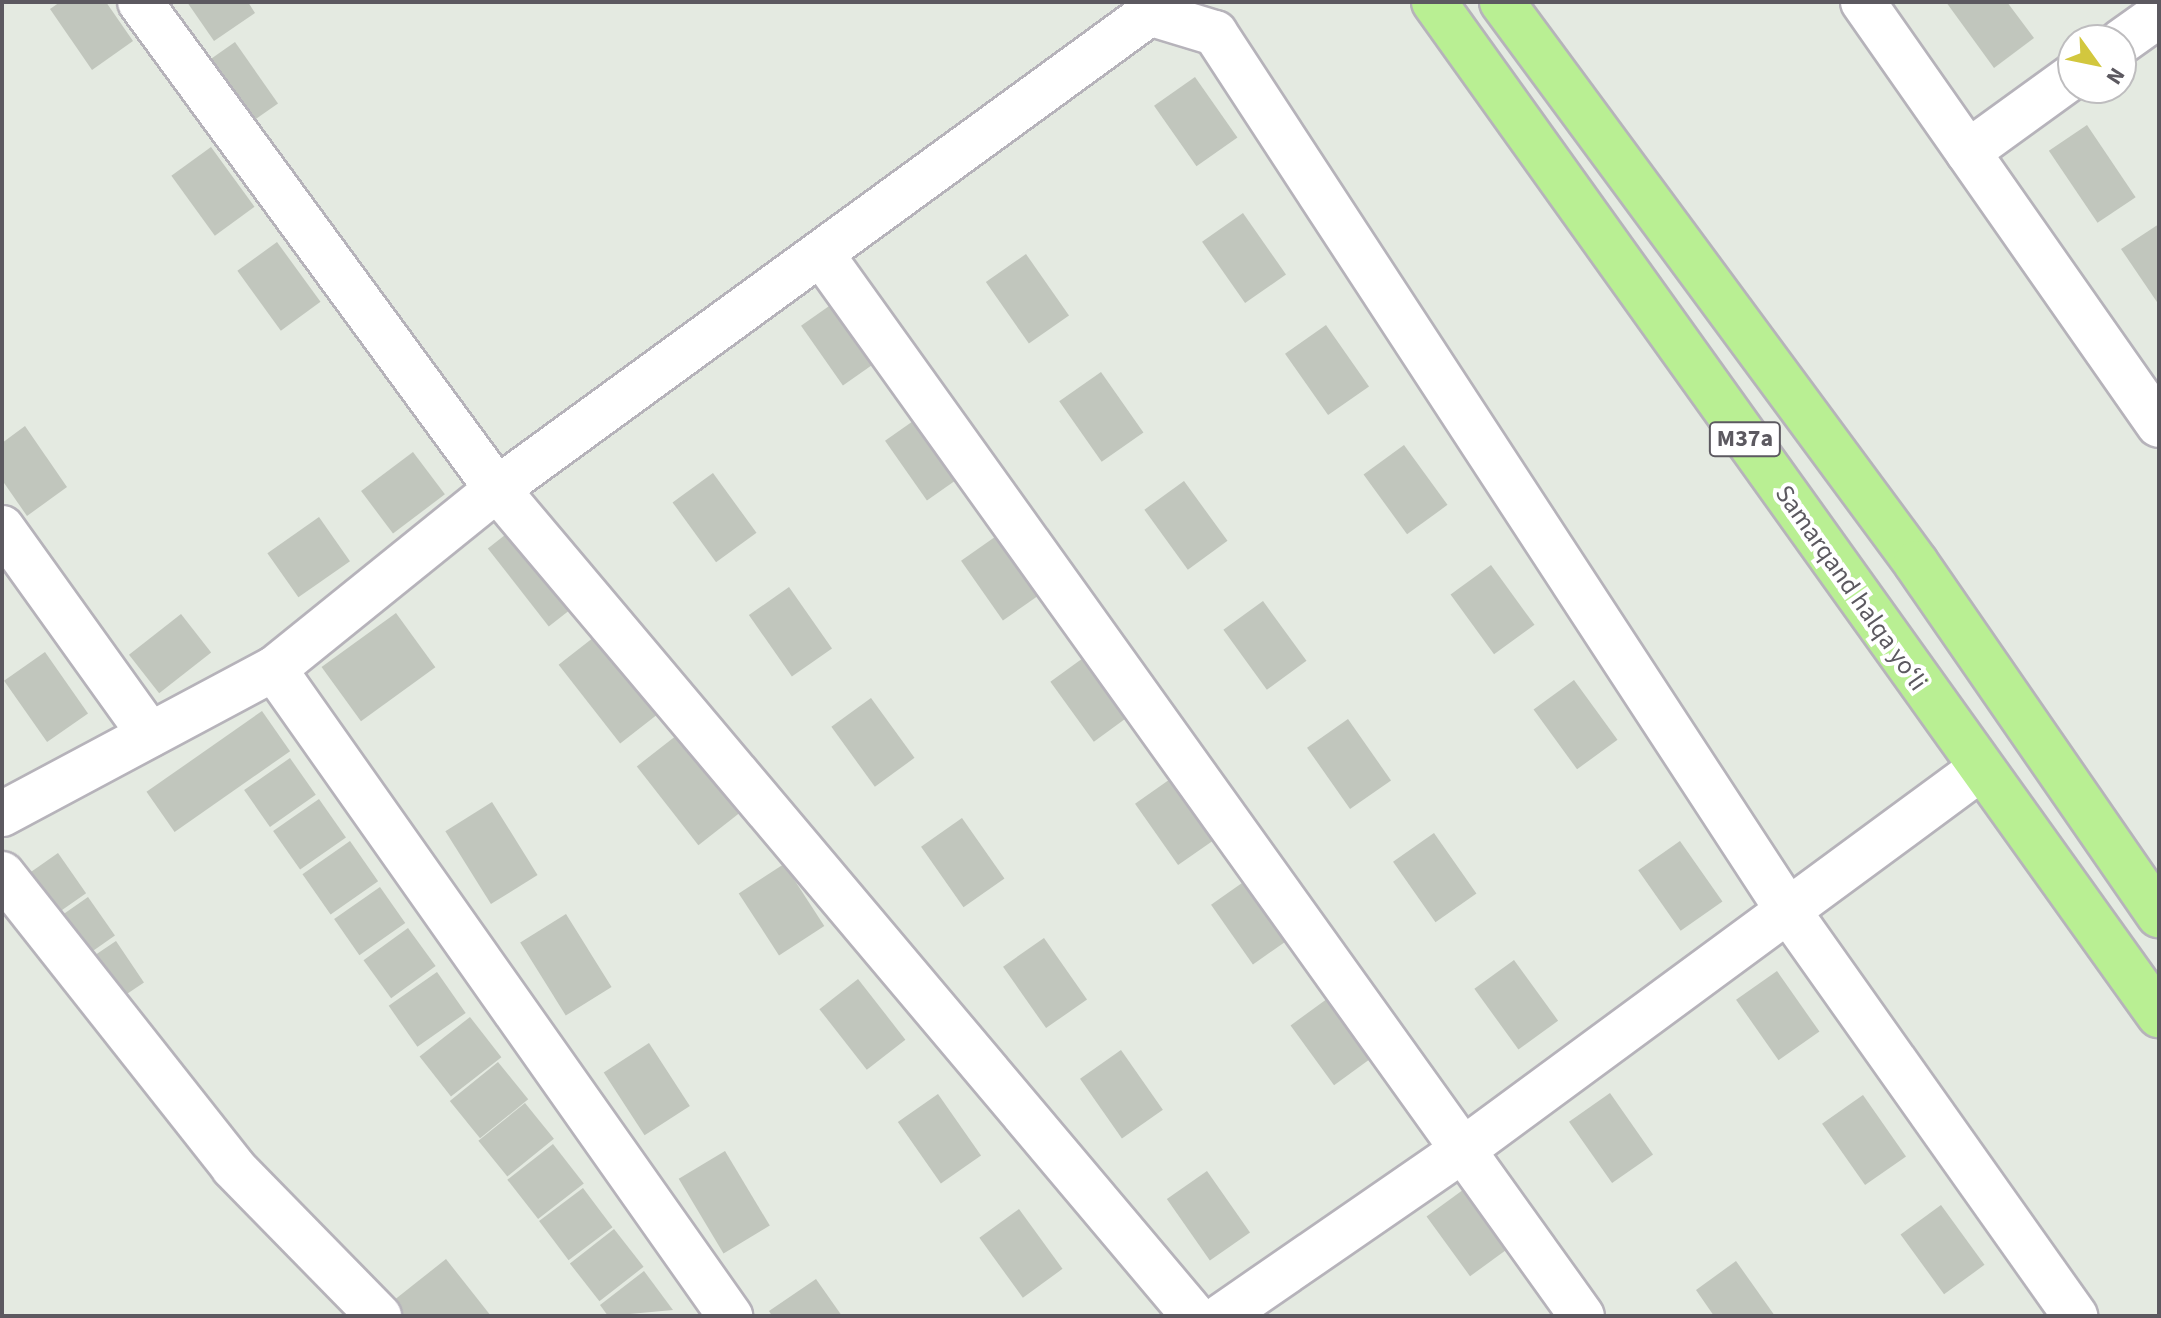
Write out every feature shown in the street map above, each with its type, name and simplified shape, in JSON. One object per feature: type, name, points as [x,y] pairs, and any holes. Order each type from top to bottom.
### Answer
[{"type":"highway","name":"Samarqand halqa yoʻli","points":[[1434,2],[2159,1015]]},
{"type":"highway","name":"M37a","points":[[1502,2],[1916,563],[2159,915]]},
{"type":"street","points":[[140,2],[497,489],[1194,1316]]},
{"type":"street","points":[[1863,2],[2159,425]]},
{"type":"street","points":[[2,814],[274,669],[497,489],[1157,8],[1215,33],[1787,909],[2075,1316]]},
{"type":"street","points":[[2137,31],[2159,15]]},
{"type":"street","points":[[1968,152],[2057,88]]},
{"type":"street","points":[[822,255],[1582,1316]]},
{"type":"street","points":[[2,528],[150,735]]},
{"type":"street","points":[[274,669],[730,1316]]},
{"type":"street","points":[[1222,1316],[1464,1149],[1980,769]]},
{"type":"street","points":[[2,874],[233,1167],[379,1316]]},
{"type":"building","points":[[60,2],[106,2],[133,41],[92,70],[50,9]]},
{"type":"building","points":[[187,2],[248,2],[255,13],[214,41]]},
{"type":"building","points":[[1946,2],[2007,2],[2034,38],[1994,68]]},
{"type":"building","points":[[235,42],[278,103],[237,132],[194,71]]},
{"type":"building","points":[[1195,77],[1237,138],[1196,166],[1154,106]]},
{"type":"building","points":[[2087,125],[2136,197],[2098,223],[2049,151]]},
{"type":"building","points":[[211,147],[254,207],[215,236],[171,176]]},
{"type":"building","points":[[1243,213],[1286,274],[1245,303],[1202,242]]},
{"type":"building","points":[[2159,224],[2159,305],[2121,249]]},
{"type":"building","points":[[277,242],[320,302],[281,331],[237,271]]},
{"type":"building","points":[[1026,254],[1069,315],[1029,344],[986,282]]},
{"type":"building","points":[[842,297],[884,357],[843,385],[801,326]]},
{"type":"building","points":[[1326,325],[1369,386],[1328,415],[1285,354]]},
{"type":"building","points":[[1101,372],[1143,433],[1102,462],[1059,401]]},
{"type":"building","points":[[926,412],[968,472],[927,500],[885,441]]},
{"type":"building","points":[[25,426],[67,487],[27,516],[2,480],[2,443]]},
{"type":"building","points":[[1404,445],[1447,505],[1407,534],[1364,474]]},
{"type":"building","points":[[413,452],[445,494],[393,533],[361,491]]},
{"type":"building","points":[[713,473],[756,533],[716,562],[673,502]]},
{"type":"building","points":[[1184,481],[1227,541],[1188,570],[1144,510]]},
{"type":"building","points":[[319,517],[350,561],[298,597],[267,553]]},
{"type":"building","points":[[528,517],[589,595],[549,626],[488,548]]},
{"type":"building","points":[[1002,532],[1044,592],[1003,620],[961,561]]},
{"type":"building","points":[[1491,565],[1534,625],[1494,654],[1451,594]]},
{"type":"building","points":[[789,587],[832,648],[792,677],[749,615]]},
{"type":"building","points":[[1263,601],[1306,661],[1267,690],[1223,630]]},
{"type":"building","points":[[396,613],[435,667],[361,721],[322,667]]},
{"type":"building","points":[[181,614],[211,653],[159,693],[129,655]]},
{"type":"building","points":[[598,634],[660,713],[620,744],[559,665]]},
{"type":"building","points":[[45,652],[88,713],[47,742],[4,681]]},
{"type":"building","points":[[1090,653],[1133,713],[1094,742],[1050,682]]},
{"type":"building","points":[[1574,680],[1617,740],[1577,769],[1534,709]]},
{"type":"building","points":[[871,698],[914,758],[875,787],[831,727]]},
{"type":"building","points":[[262,711],[290,751],[175,832],[146,792]]},
{"type":"building","points":[[1348,719],[1391,780],[1350,809],[1307,748]]},
{"type":"building","points":[[677,735],[739,814],[698,845],[637,766]]},
{"type":"building","points":[[290,758],[316,795],[270,827],[244,790]]},
{"type":"building","points":[[1176,775],[1219,836],[1178,865],[1135,804]]},
{"type":"building","points":[[319,799],[346,838],[300,870],[273,831]]},
{"type":"building","points":[[492,802],[538,875],[491,904],[445,831]]},
{"type":"building","points":[[962,818],[1004,879],[963,907],[921,847]]},
{"type":"building","points":[[1434,833],[1476,894],[1435,922],[1393,862]]},
{"type":"building","points":[[350,841],[378,881],[331,914],[302,874]]},
{"type":"building","points":[[1680,841],[1722,902],[1681,931],[1638,870]]},
{"type":"building","points":[[58,853],[86,893],[37,928],[9,887]]},
{"type":"building","points":[[784,864],[824,926],[779,955],[739,893]]},
{"type":"building","points":[[1252,876],[1294,936],[1253,964],[1211,905]]},
{"type":"building","points":[[380,887],[405,923],[359,955],[334,919]]},
{"type":"building","points":[[88,897],[115,936],[67,969],[40,931]]},
{"type":"building","points":[[566,914],[612,987],[566,1016],[520,943]]},
{"type":"building","points":[[408,928],[436,966],[391,998],[364,960]]},
{"type":"building","points":[[1044,938],[1087,999],[1046,1028],[1003,967]]},
{"type":"building","points":[[116,941],[144,982],[97,1014],[69,973]]},
{"type":"building","points":[[1514,960],[1558,1021],[1518,1049],[1474,989]]},
{"type":"building","points":[[1777,971],[1819,1032],[1778,1060],[1736,1000]]},
{"type":"building","points":[[437,972],[466,1013],[417,1047],[389,1006]]},
{"type":"building","points":[[858,979],[905,1040],[867,1070],[819,1009]]},
{"type":"building","points":[[1331,996],[1374,1056],[1334,1085],[1291,1025]]},
{"type":"building","points":[[470,1017],[501,1057],[451,1097],[420,1056]]},
{"type":"building","points":[[649,1043],[690,1106],[645,1135],[604,1072]]},
{"type":"building","points":[[1121,1050],[1163,1110],[1122,1138],[1080,1079]]},
{"type":"building","points":[[498,1062],[528,1099],[480,1138],[450,1101]]},
{"type":"building","points":[[1610,1093],[1653,1154],[1612,1183],[1569,1122]]},
{"type":"building","points":[[938,1094],[981,1155],[941,1184],[898,1122]]},
{"type":"building","points":[[1863,1095],[1906,1156],[1865,1185],[1822,1124]]},
{"type":"building","points":[[525,1103],[554,1139],[507,1177],[478,1141]]},
{"type":"building","points":[[553,1144],[584,1183],[538,1219],[507,1180]]},
{"type":"building","points":[[725,1151],[770,1226],[724,1253],[679,1179]]},
{"type":"building","points":[[1207,1171],[1250,1232],[1210,1261],[1167,1199]]},
{"type":"building","points":[[1467,1187],[1510,1247],[1470,1276],[1427,1216]]},
{"type":"building","points":[[583,1188],[612,1227],[569,1260],[539,1221]]},
{"type":"building","points":[[1941,1205],[1984,1265],[1944,1294],[1901,1234]]},
{"type":"building","points":[[1019,1209],[1062,1269],[1023,1298],[979,1238]]},
{"type":"building","points":[[614,1229],[644,1267],[599,1301],[570,1263]]},
{"type":"building","points":[[446,1259],[491,1316],[374,1316]]},
{"type":"building","points":[[1736,1261],[1775,1316],[1714,1316],[1696,1290]]},
{"type":"building","points":[[644,1271],[673,1310],[608,1316],[600,1305]]},
{"type":"building","points":[[816,1279],[842,1316],[772,1316],[769,1311]]}]
